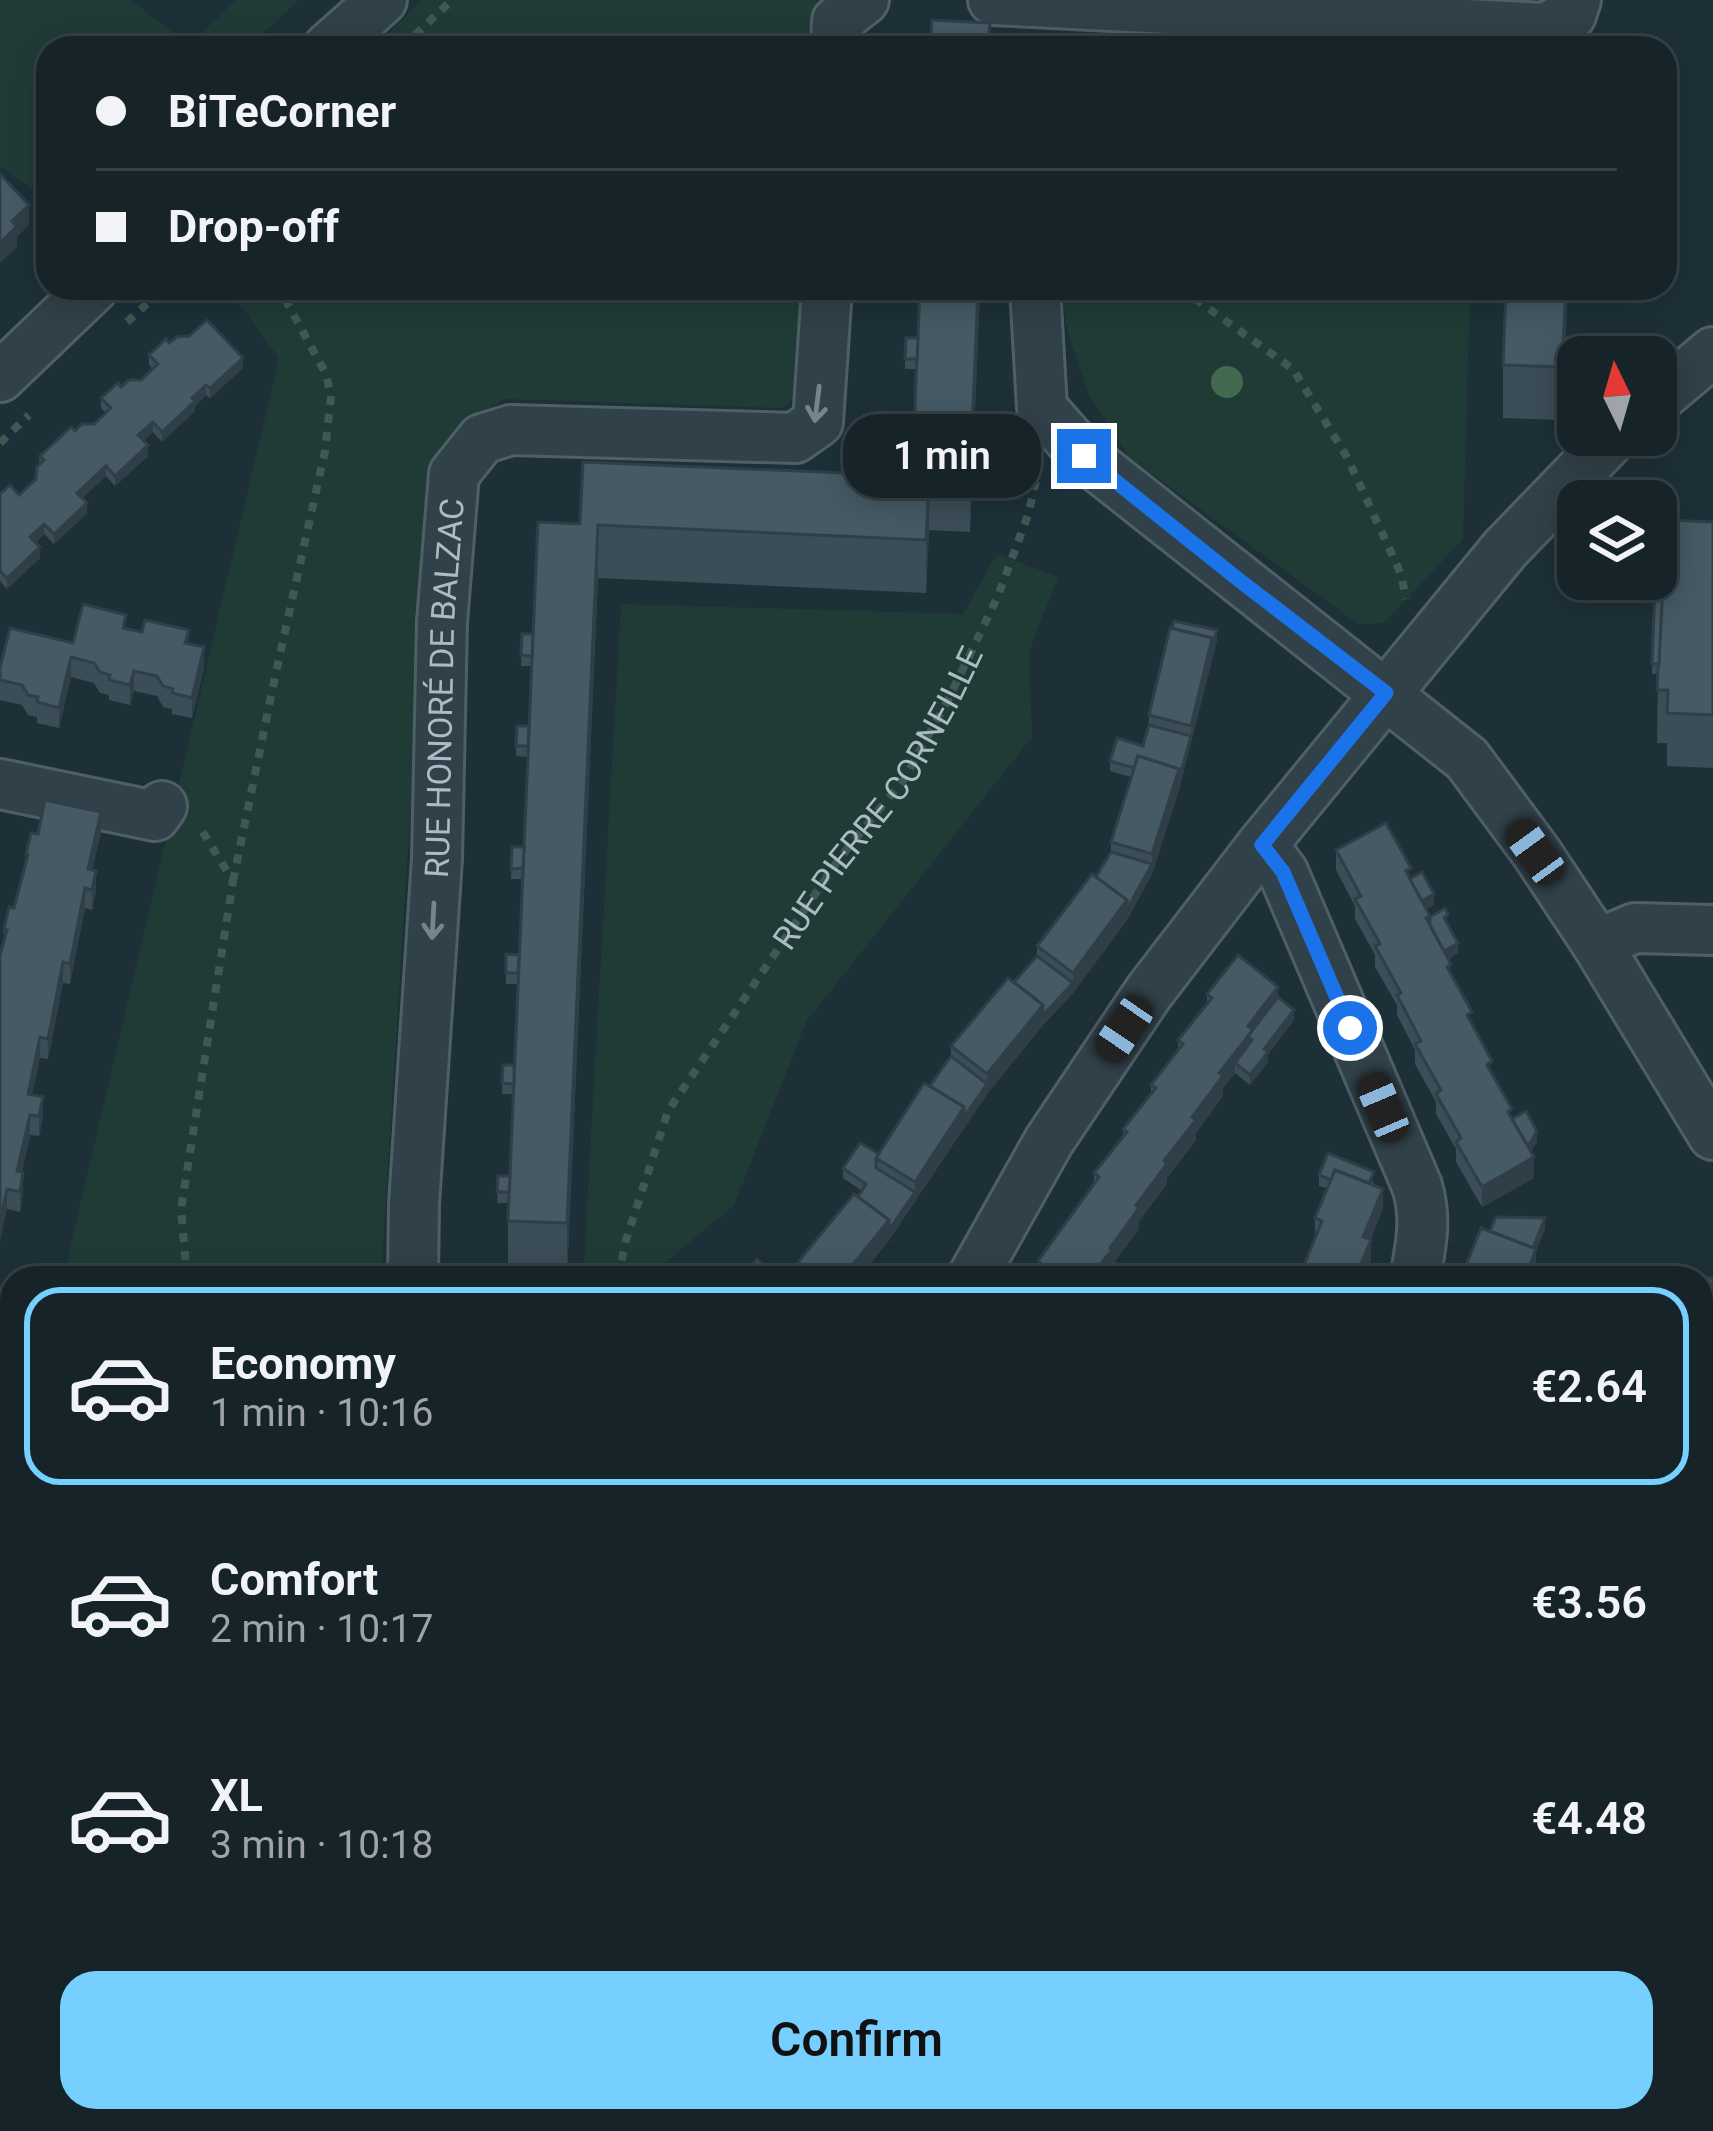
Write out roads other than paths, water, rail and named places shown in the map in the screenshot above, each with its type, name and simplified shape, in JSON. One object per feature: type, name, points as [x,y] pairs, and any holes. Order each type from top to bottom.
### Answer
[{"type":"street","points":[[342,36],[382,0]]},
{"type":"street","points":[[836,36],[837,21],[864,0]]},
{"type":"street","points":[[993,0],[1041,17],[1545,28],[1571,15],[1576,0]]},
{"type":"street","points":[[0,377],[80,300]]},
{"type":"street","name":"RUE HONORÉ DE BALZAC","points":[[413,1266],[436,859],[442,622],[454,474],[482,440],[511,430],[795,438],[818,422],[826,300]]},
{"type":"street","points":[[1036,300],[1042,408],[1084,456],[1467,759],[1597,944],[1713,1135]]},
{"type":"street","points":[[1677,382],[1713,352]]},
{"type":"street","points":[[979,1266],[1049,1141],[1137,1010],[1262,845],[1505,549],[1595,456]]},
{"type":"street","points":[[0,784],[154,816],[162,806]]},
{"type":"street","points":[[1262,845],[1283,872],[1417,1186],[1425,1229],[1417,1266]]},
{"type":"street","points":[[1597,944],[1635,928],[1713,930]]}]
